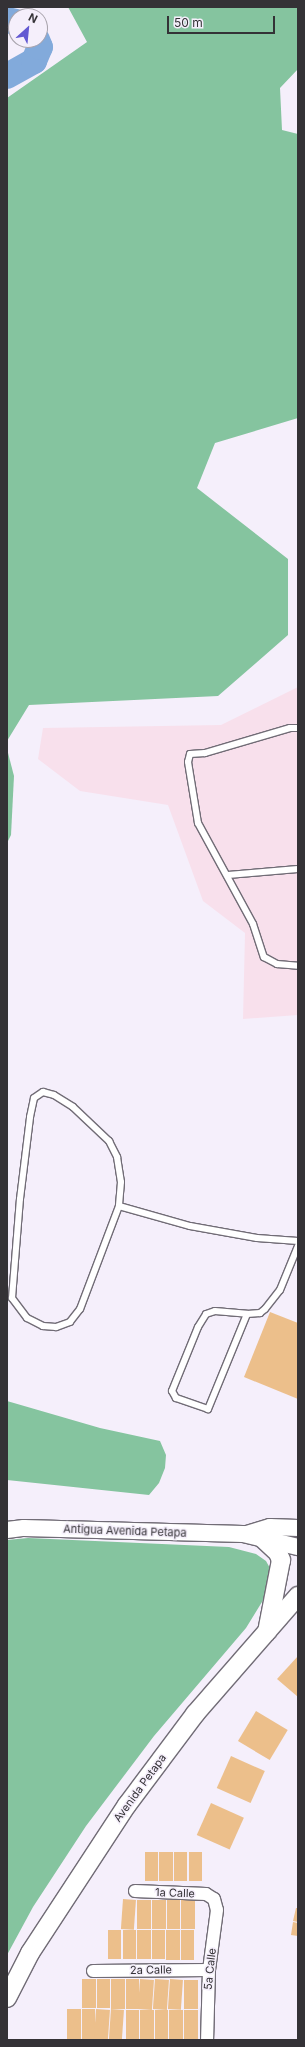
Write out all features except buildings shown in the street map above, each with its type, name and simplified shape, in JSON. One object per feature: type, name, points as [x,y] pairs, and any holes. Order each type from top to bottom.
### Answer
[{"type":"main road","name":"Antigua Avenida Petapa","points":[[243,1534],[270,1527],[298,1528]]},
{"type":"main road","name":"Antigua Avenida Petapa","points":[[7,1530],[24,1528],[243,1534],[298,1547]]},
{"type":"main road","points":[[262,1538],[278,1553],[281,1560],[267,1633]]},
{"type":"main road","name":"Avenida Petapa","points":[[7,1998],[30,1953],[127,1804],[195,1714],[298,1596]]},
{"type":"street","name":"1a Calle","points":[[135,1891],[206,1894],[214,1899]]},
{"type":"street","name":"5a Calle","points":[[207,2040],[209,1970],[216,1910],[214,1899]]},
{"type":"street","name":"2a Calle","points":[[93,1971],[209,1970]]},
{"type":"lane","points":[[298,728],[290,728],[205,753],[190,754],[189,775],[198,822],[253,924],[264,956],[277,964],[298,966]]},
{"type":"lane","points":[[228,876],[298,869]]},
{"type":"lane","points":[[49,1093],[65,1102],[109,1141],[118,1163],[121,1182],[120,1206],[76,1316],[63,1326],[56,1327],[43,1326],[26,1318],[12,1298],[20,1199],[30,1117],[34,1098],[38,1094],[49,1093]]},
{"type":"lane","points":[[120,1206],[183,1225],[257,1238],[298,1241]]},
{"type":"lane","points":[[247,1314],[208,1408],[176,1398],[172,1391],[198,1327],[206,1314],[215,1312],[247,1314],[260,1313],[273,1302],[298,1246]]},
{"type":"shaded area","points":[[298,687],[298,1015],[243,1019],[245,933],[203,901],[168,805],[80,791],[38,759],[43,728],[221,725]]},
{"type":"green space","points":[[68,7],[298,7],[298,69],[280,88],[282,130],[298,134],[298,418],[215,443],[197,488],[288,559],[288,635],[218,696],[29,705],[7,741],[7,98],[87,42]]},
{"type":"green space","points":[[7,749],[14,776],[11,835],[7,843]]},
{"type":"green space","points":[[7,1401],[100,1428],[160,1441],[166,1455],[165,1468],[159,1483],[149,1495],[7,1480]]},
{"type":"green space","points":[[28,1538],[229,1547],[256,1554],[266,1561],[271,1570],[265,1597],[246,1628],[154,1736],[86,1826],[33,1907],[7,1955],[7,1540]]},
{"type":"waterway","points":[[7,76],[34,61],[40,48]]}]
